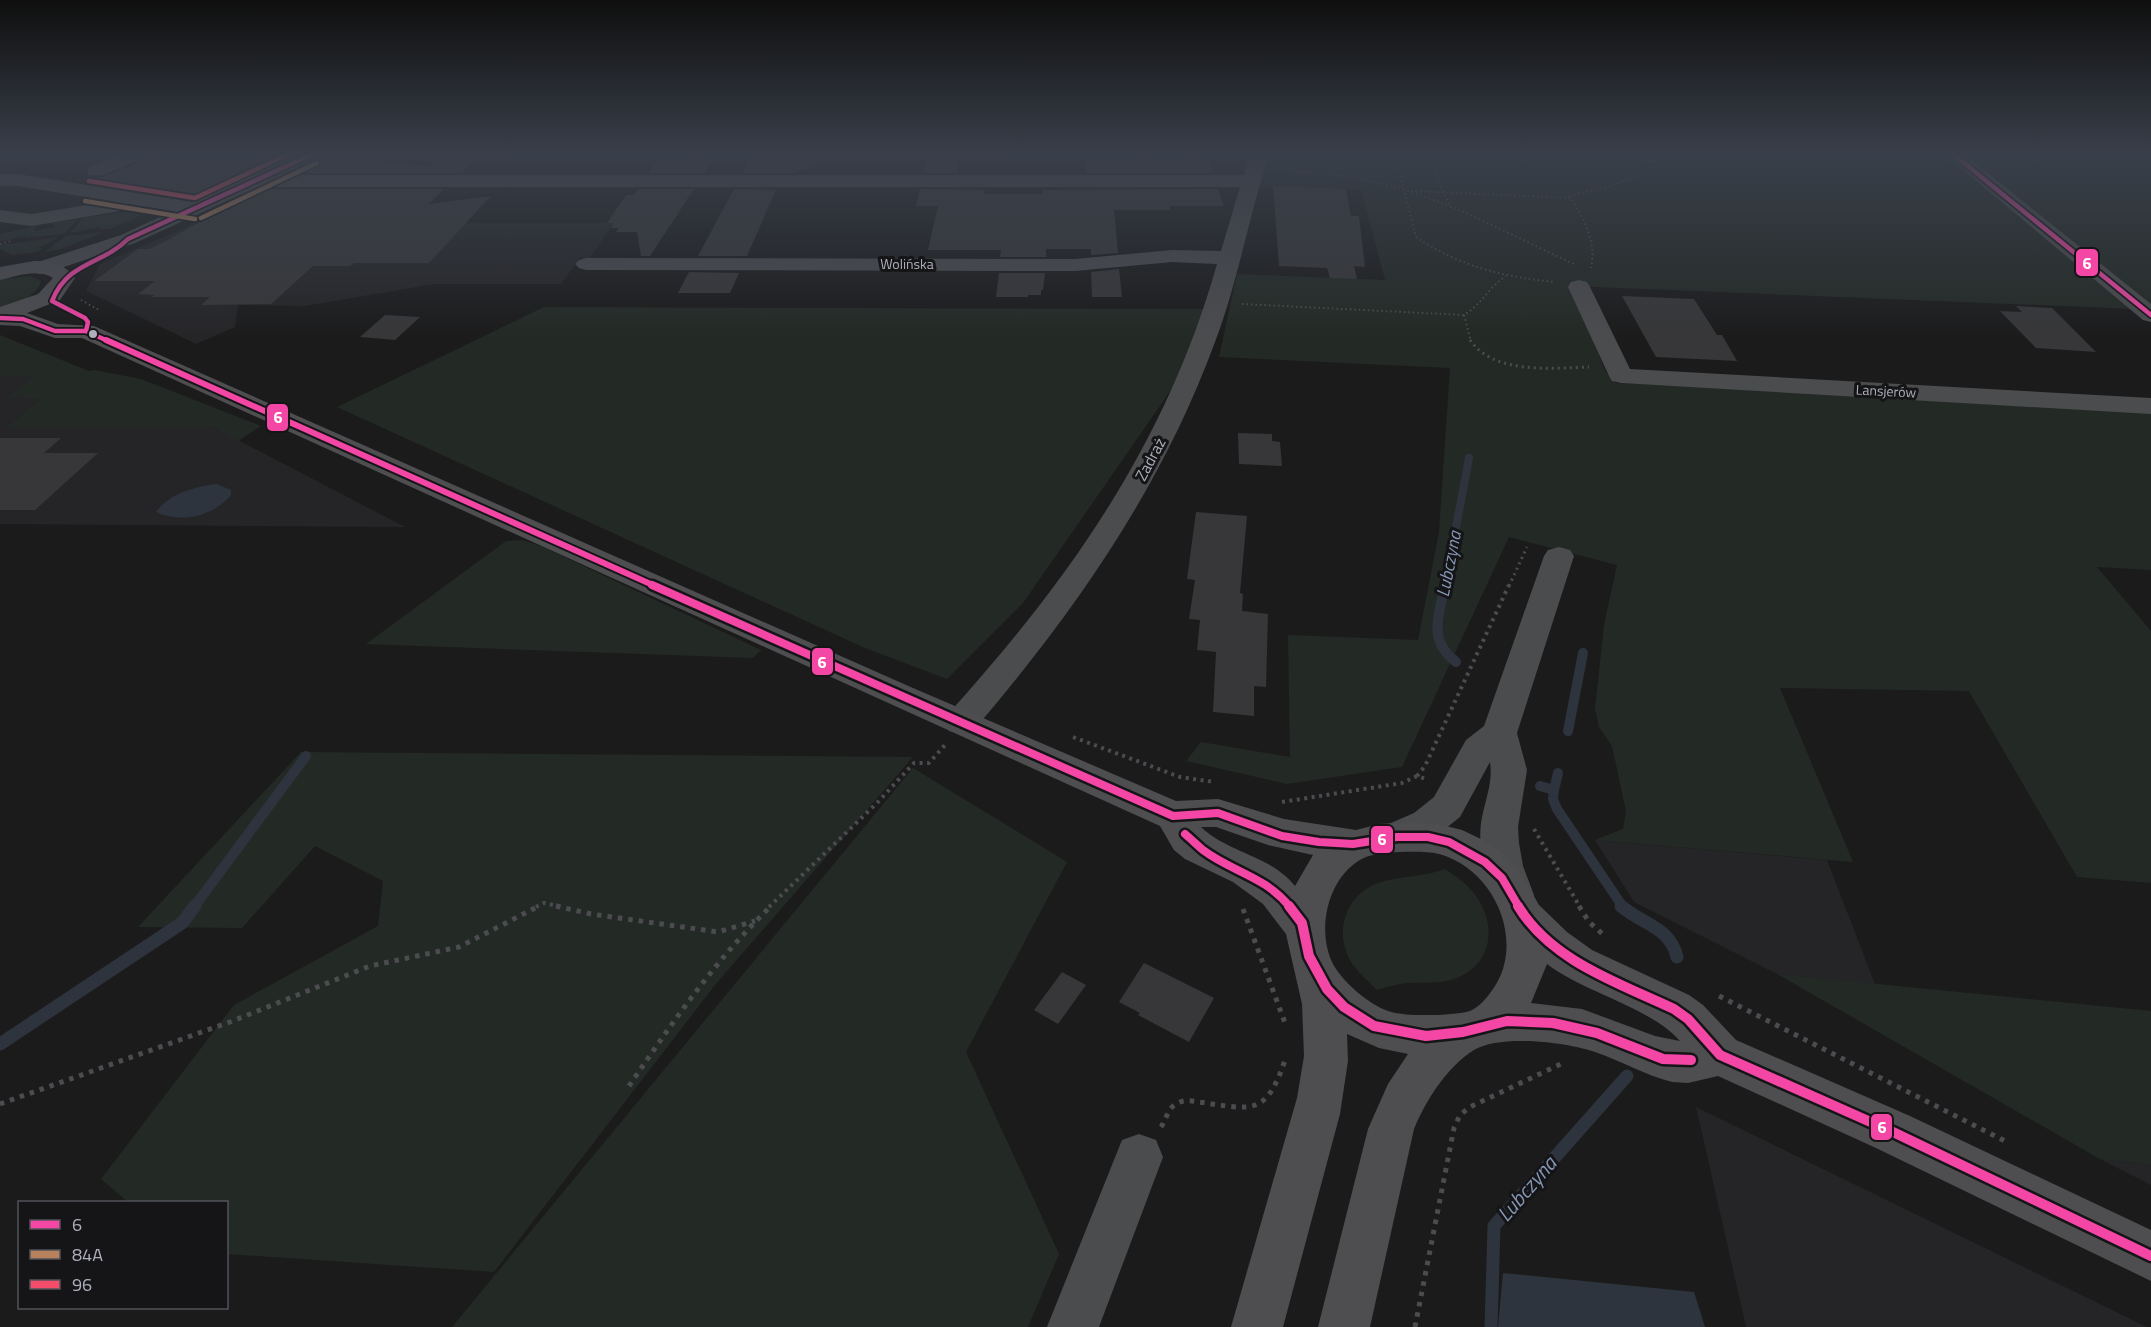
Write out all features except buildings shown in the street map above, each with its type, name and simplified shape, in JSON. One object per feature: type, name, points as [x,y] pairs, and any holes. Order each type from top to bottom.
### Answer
[{"type":"main road","points":[[3,272],[43,268],[57,271],[58,286],[52,301],[85,318],[88,322],[86,332]]},
{"type":"main road","points":[[0,316],[36,304],[58,286]]},
{"type":"main road","points":[[0,316],[23,320],[55,331],[86,332],[289,420],[760,634],[1173,816],[1218,813],[1282,836],[1319,842],[1353,844],[1397,837],[1428,837],[1449,842],[1465,849],[1496,873],[1552,944],[1577,963],[1674,1009],[1688,1019],[1720,1054],[1904,1137],[2151,1256]]},
{"type":"main road","points":[[1173,816],[1188,839],[1199,848],[1254,875],[1277,892],[1304,927]]},
{"type":"main road","points":[[1257,1327],[1319,1107],[1326,1063],[1325,1015],[1317,975],[1307,949],[1304,927],[1305,911],[1322,873],[1335,856],[1353,844]]},
{"type":"main road","points":[[1344,1327],[1391,1129],[1402,1100],[1418,1074],[1437,1052],[1505,1007],[1520,984],[1528,962],[1530,940],[1520,906]]},
{"type":"main road","points":[[1317,975],[1331,994],[1355,1017],[1377,1029],[1400,1034],[1429,1035],[1516,1022],[1562,1024],[1594,1031],[1666,1060],[1684,1062],[1720,1054]]},
{"type":"street","points":[[0,216],[32,220],[57,216]]},
{"type":"street","points":[[43,268],[128,239],[181,216]]},
{"type":"street","name":"Zadraż","points":[[961,722],[1020,655],[1101,543],[1167,427],[1189,379],[1218,303],[1241,216]]},
{"type":"street","points":[[2029,216],[2151,315]]},
{"type":"street","points":[[58,286],[84,264],[121,246],[128,239]]},
{"type":"street","name":"Wolińska","points":[[585,264],[1075,265],[1172,256],[1228,258]]},
{"type":"street","points":[[1581,282],[1619,370]]},
{"type":"street","name":"Lansjerów","points":[[1619,370],[2151,406]]},
{"type":"street","points":[[1397,837],[1427,823],[1447,807],[1475,755],[1499,733],[1559,556]]},
{"type":"street","points":[[1499,733],[1508,762],[1509,775],[1499,822],[1499,839],[1504,865],[1520,906]]},
{"type":"street","points":[[1073,1327],[1139,1157]]},
{"type":"path","points":[[1411,216],[1416,237],[1446,256],[1506,276],[1533,281],[1581,282]]},
{"type":"path","points":[[1470,216],[1567,259],[1575,264],[1581,282]]},
{"type":"path","points":[[1580,216],[1588,232],[1594,259],[1590,270],[1581,282]]},
{"type":"path","points":[[1218,303],[1464,315],[1473,311],[1489,293],[1494,282],[1506,276]]},
{"type":"path","points":[[1464,315],[1470,341],[1482,356],[1498,362],[1619,370]]},
{"type":"path","points":[[1279,808],[1283,800],[1402,783],[1417,776],[1425,766],[1490,623],[1515,578],[1527,548]]},
{"type":"path","points":[[629,1086],[677,1015],[755,921],[877,803],[914,763],[929,763],[948,742],[961,722]]},
{"type":"path","points":[[1062,733],[1180,777],[1221,783]]},
{"type":"path","points":[[1417,776],[1428,780]]},
{"type":"path","points":[[1531,824],[1589,922],[1608,939]]},
{"type":"path","points":[[0,1104],[230,1022],[370,966],[459,947],[544,903],[591,914],[718,932],[755,921]]},
{"type":"path","points":[[1243,907],[1286,1028]]},
{"type":"path","points":[[1715,994],[2016,1146]]},
{"type":"path","points":[[1139,1157],[1173,1106],[1183,1101],[1250,1107],[1262,1105],[1277,1088],[1288,1051]]},
{"type":"path","points":[[1414,1327],[1448,1153],[1454,1128],[1460,1115],[1470,1107],[1574,1057]]},
{"type":"shaded area","points":[[139,216],[110,229],[99,229],[100,227],[70,233],[83,218]]},
{"type":"shaded area","points":[[213,216],[402,216],[437,223],[614,223],[590,258],[580,258],[561,284],[434,284],[305,306],[238,305],[235,327],[196,344],[86,291],[100,264]]},
{"type":"shaded area","points":[[1368,216],[2021,216],[2134,309],[1570,286],[1606,372],[1616,383],[1953,398],[2151,410],[2151,570],[2097,567],[2151,631],[2151,883],[2077,877],[1969,691],[1780,688],[1853,862],[1595,840],[1623,829],[1626,811],[1612,746],[1599,727],[1595,709],[1604,625],[1617,565],[1509,537],[1402,767],[1287,784],[1186,761],[1201,742],[1290,757],[1288,635],[1418,640],[1439,532],[1450,368],[1219,357],[1237,274],[1385,280]]},
{"type":"shaded area","points":[[2037,216],[2151,216],[2151,308]]},
{"type":"shaded area","points":[[78,219],[64,234],[25,238],[26,236],[0,242],[0,234],[41,225],[35,228],[35,231],[54,227],[55,224],[46,224]]},
{"type":"shaded area","points":[[104,232],[61,249],[44,252],[66,236]]},
{"type":"shaded area","points":[[59,237],[38,248],[42,248],[38,252],[12,255],[0,249],[0,245]]},
{"type":"shaded area","points":[[30,276],[41,281],[35,292],[25,299],[0,309],[0,279]]},
{"type":"shaded area","points":[[544,307],[1209,309],[1187,367],[1023,603],[947,679],[865,648],[337,407]]},
{"type":"shaded area","points":[[0,335],[89,371],[141,379],[261,426],[238,441],[213,427],[7,427],[41,398],[8,397],[35,376],[0,376]]},
{"type":"shaded area","points":[[0,376],[35,376],[42,397],[8,427],[213,427],[405,527],[0,524]]},
{"type":"shaded area","points":[[217,484],[231,490],[231,495],[206,513],[176,517],[156,512],[168,500],[183,492]]},
{"type":"shaded area","points":[[522,540],[541,546],[761,650],[753,658],[366,644],[506,541]]},
{"type":"shaded area","points":[[301,752],[913,757],[715,985],[494,1272],[228,1254],[228,1201],[127,1201],[101,1179],[234,1005],[378,926],[383,881],[315,846],[242,928],[138,927]]},
{"type":"shaded area","points":[[913,768],[1067,862],[966,1052],[1059,1254],[1028,1327],[452,1327]]},
{"type":"shaded area","points":[[1595,840],[1827,860],[1875,984],[1777,974],[1634,902]]},
{"type":"shaded area","points":[[1445,869],[1467,885],[1481,904],[1489,929],[1484,953],[1467,973],[1454,979],[1404,983],[1377,990],[1354,966],[1346,950],[1343,926],[1351,904],[1369,887],[1381,882]]},
{"type":"shaded area","points":[[1777,974],[2151,1011],[2151,1165],[2100,1159]]},
{"type":"shaded area","points":[[1696,1107],[2147,1327],[1746,1327]]},
{"type":"shaded area","points":[[2100,1159],[2151,1165],[2151,1185]]},
{"type":"shaded area","points":[[1503,1273],[1694,1292],[1705,1327],[1498,1327]]},
{"type":"waterway","name":"Lubczyna","points":[[1445,586],[1469,458]]},
{"type":"waterway","name":"Lubczyna","points":[[1445,585],[1438,617],[1438,636],[1447,654],[1456,662]]},
{"type":"waterway","points":[[1568,731],[1583,653]]},
{"type":"waterway","points":[[194,907],[306,756]]},
{"type":"waterway","points":[[1554,790],[1558,773]]},
{"type":"waterway","name":"Lubczyna","points":[[1540,786],[1554,790]]},
{"type":"waterway","name":"Lubczyna","points":[[1554,790],[1553,799],[1557,809],[1623,907]]},
{"type":"waterway","points":[[0,1044],[182,923],[195,906]]},
{"type":"waterway","name":"Lubczyna","points":[[1621,906],[1662,932],[1677,957]]},
{"type":"waterway","name":"Lubczyna","points":[[1491,1327],[1494,1226],[1627,1076]]},
{"type":"transit line","name":"84A","points":[[176,216],[195,219]]},
{"type":"transit line","name":"6","points":[[86,331],[88,322],[85,318],[52,301],[62,281],[70,273],[121,246],[128,239],[178,216]]},
{"type":"transit line","name":"84A","points":[[201,218],[205,216]]},
{"type":"transit line","name":"6","points":[[2029,216],[2151,315]]},
{"type":"transit line","name":"6","points":[[0,318],[23,319],[55,331],[86,331],[901,697],[1173,816],[1218,813],[1282,836],[1319,842],[1353,844],[1397,837],[1428,837],[1449,842],[1485,862],[1502,878],[1525,917],[1552,944],[1577,963],[1674,1009],[1688,1019],[1720,1055],[1893,1132],[2151,1256]]},
{"type":"transit line","name":"6","points":[[1185,834],[1204,851],[1257,878],[1280,895],[1302,923],[1309,956],[1327,989],[1344,1007],[1374,1026],[1426,1036],[1463,1032],[1507,1021],[1553,1023],[1597,1033],[1663,1059],[1691,1060]]}]
